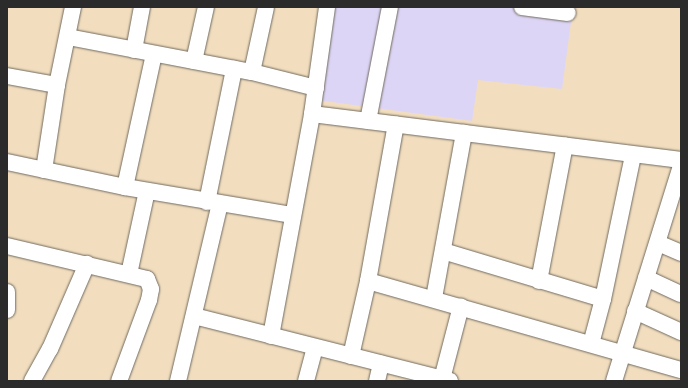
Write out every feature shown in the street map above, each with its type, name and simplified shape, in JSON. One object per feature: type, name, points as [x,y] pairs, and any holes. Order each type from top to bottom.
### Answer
[{"type":"street","points":[[44,170],[57,85],[73,7]]},
{"type":"street","points":[[134,50],[142,7]]},
{"type":"street","points":[[194,61],[206,7]]},
{"type":"street","points":[[252,72],[266,7]]},
{"type":"street","points":[[271,336],[312,114],[327,7]]},
{"type":"street","points":[[368,121],[390,7]]},
{"type":"street","points":[[522,7],[568,13]]},
{"type":"street","points":[[68,37],[252,72],[316,88]]},
{"type":"street","points":[[125,187],[154,54]]},
{"type":"street","points":[[178,381],[194,316],[234,69]]},
{"type":"street","points":[[7,76],[57,85]]},
{"type":"street","points":[[312,114],[633,156],[681,160]]},
{"type":"street","points":[[351,356],[368,281],[396,124]]},
{"type":"street","points":[[434,298],[464,133]]},
{"type":"street","points":[[539,281],[565,146]]},
{"type":"street","points":[[591,344],[603,299],[633,156]]},
{"type":"street","points":[[7,162],[125,187],[213,203],[294,215]]},
{"type":"street","points":[[614,381],[635,311],[658,243],[675,211],[681,166]]},
{"type":"street","points":[[129,274],[147,191]]},
{"type":"street","points":[[658,243],[681,253]]},
{"type":"street","points":[[7,246],[147,279],[151,289],[119,381]]},
{"type":"street","points":[[443,251],[603,299]]},
{"type":"street","points":[[32,381],[50,349],[87,264]]},
{"type":"street","points":[[646,278],[681,294]]},
{"type":"street","points":[[368,281],[434,298],[681,370]]},
{"type":"street","points":[[7,292],[7,310]]},
{"type":"street","points":[[194,316],[315,348],[446,380],[461,306]]},
{"type":"street","points":[[635,311],[681,332]]},
{"type":"street","points":[[306,381],[315,348]]},
{"type":"street","points":[[377,381],[381,363]]},
{"type":"shaded area","points":[[330,7],[573,7],[562,89],[478,80],[472,121],[317,100]]}]
